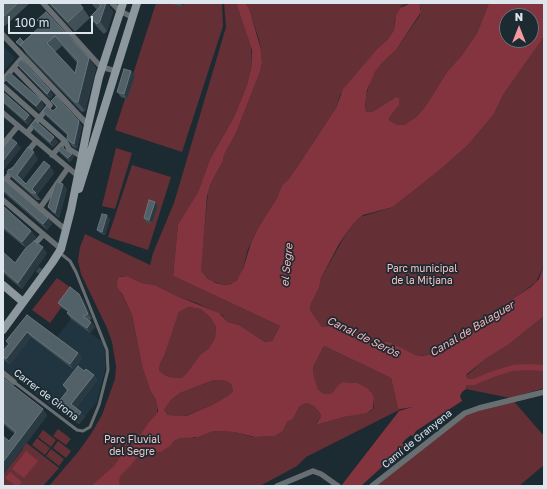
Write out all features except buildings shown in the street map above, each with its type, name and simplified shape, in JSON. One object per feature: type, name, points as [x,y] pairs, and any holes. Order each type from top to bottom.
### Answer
[{"type":"street","points":[[43,3],[101,67],[116,70]]},
{"type":"street","points":[[112,3],[121,7],[132,17]]},
{"type":"street","points":[[3,330],[6,320],[23,302],[60,251],[80,178],[96,137],[137,3]]},
{"type":"street","points":[[80,178],[88,122],[101,67],[121,7]]},
{"type":"street","points":[[3,34],[60,95],[88,122],[96,137]]},
{"type":"street","points":[[3,80],[23,56]]},
{"type":"street","points":[[14,68],[50,106]]},
{"type":"street","points":[[3,86],[65,141],[68,149],[82,157]]},
{"type":"street","points":[[27,133],[60,95]]},
{"type":"street","points":[[3,113],[52,156],[80,178]]},
{"type":"street","points":[[88,122],[94,125],[100,123]]},
{"type":"street","points":[[3,144],[18,126]]},
{"type":"street","points":[[21,160],[36,141]]},
{"type":"street","points":[[52,156],[65,141]]},
{"type":"street","points":[[16,166],[5,177],[66,230]]},
{"type":"street","points":[[40,208],[68,168]]},
{"type":"street","points":[[3,200],[43,234],[60,251]]},
{"type":"street","points":[[29,251],[43,234]]},
{"type":"street","points":[[3,285],[23,302]]},
{"type":"street","name":"Carrer de Girona","points":[[3,373],[14,382]]},
{"type":"street","name":"Camí de Granyena","points":[[372,486],[465,413],[479,408],[544,392]]},
{"type":"street","points":[[277,486],[313,470],[338,486]]},
{"type":"lane","name":"Carrer de Girona","points":[[14,382],[78,430],[83,431],[87,429],[93,420],[99,405],[107,377],[107,350],[76,272],[70,261],[60,251]]},
{"type":"shaded area","points":[[3,46],[15,58],[3,72]]},
{"type":"shaded area","points":[[27,316],[56,338],[71,319],[104,343],[106,365],[97,402],[79,424],[59,408],[57,410],[3,369],[3,347]]},
{"type":"green space","points":[[156,3],[222,3],[223,26],[182,152],[115,130]]},
{"type":"green space","name":"Parc Fluvial del Segre","points":[[224,3],[236,3],[251,47],[252,64],[247,85],[234,117],[210,159],[198,192],[178,224],[173,276],[280,326],[272,341],[265,342],[239,325],[228,322],[222,315],[199,304],[177,296],[155,285],[142,283],[127,276],[121,276],[119,289],[132,315],[142,366],[150,390],[157,402],[157,414],[194,438],[214,431],[234,432],[253,437],[275,436],[283,431],[287,422],[293,419],[299,407],[306,403],[314,406],[320,413],[321,417],[316,425],[371,411],[374,408],[374,398],[370,391],[355,383],[343,382],[339,384],[332,393],[328,394],[322,393],[318,389],[314,377],[313,367],[324,346],[391,378],[398,407],[401,409],[306,457],[297,466],[260,486],[49,486],[91,434],[102,415],[115,379],[116,366],[112,342],[107,328],[81,274],[78,261],[80,247],[85,234],[150,265],[153,253],[174,203],[226,27]]},
{"type":"green space","points":[[246,3],[414,3],[403,5],[400,8],[395,20],[394,30],[388,39],[377,49],[346,86],[340,95],[336,108],[288,180],[282,185],[277,198],[258,228],[248,249],[242,272],[234,283],[225,285],[212,281],[202,274],[201,261],[208,193],[211,183],[236,133],[260,72],[262,63],[259,40]]},
{"type":"green space","points":[[418,3],[489,3],[477,33],[462,55],[447,72],[425,107],[416,117],[404,125],[398,125],[390,121],[389,118],[399,105],[399,98],[396,97],[372,112],[366,112],[366,97],[370,81],[375,72],[396,50],[420,15],[421,9]]},
{"type":"green space","name":"Parc municipal de la Mitjana","points":[[544,35],[544,265],[536,282],[472,330],[435,354],[418,356],[390,342],[360,341],[348,331],[337,326],[331,325],[322,327],[310,310],[311,304],[319,288],[321,278],[347,232],[360,217],[393,207],[441,169],[469,144],[494,114],[503,95],[536,48],[539,48]]},
{"type":"green space","points":[[116,148],[132,153],[115,209],[102,206]]},
{"type":"green space","points":[[132,165],[171,177],[148,250],[108,237]]},
{"type":"green space","points":[[57,278],[74,290],[50,323],[32,310]]},
{"type":"green space","points":[[189,307],[200,309],[210,317],[216,327],[215,338],[209,348],[200,355],[186,374],[181,378],[169,377],[159,370],[160,364],[165,354],[179,312]]},
{"type":"green space","points":[[544,316],[544,388],[511,398],[544,436],[544,465],[519,486],[375,486],[460,418],[479,408],[510,398],[466,389],[468,379],[466,376],[487,358],[508,345]]},
{"type":"green space","points":[[214,380],[226,381],[231,384],[233,391],[214,404],[185,416],[168,415],[164,410],[171,400],[180,393]]},
{"type":"green space","points":[[58,429],[71,439],[66,445],[53,436]]},
{"type":"green space","points":[[43,430],[56,440],[51,447],[38,437]]},
{"type":"green space","points":[[37,438],[50,448],[45,455],[32,445]]},
{"type":"green space","points":[[24,441],[59,468],[43,486],[3,486],[3,475],[23,449],[20,446]]},
{"type":"green space","points":[[58,441],[71,451],[66,458],[53,448]]},
{"type":"green space","points":[[51,449],[64,459],[59,466],[46,456]]},
{"type":"water","name":"el Segre","points":[[236,3],[246,3],[250,11],[261,50],[262,63],[260,72],[236,133],[211,183],[207,196],[201,271],[207,278],[216,283],[225,285],[236,281],[243,269],[251,243],[258,228],[277,198],[282,185],[288,180],[336,108],[343,89],[377,49],[388,39],[394,30],[396,16],[400,8],[409,4],[419,3],[421,12],[396,50],[375,72],[367,90],[365,106],[366,112],[372,112],[396,97],[399,98],[399,105],[389,118],[390,121],[398,125],[404,125],[416,117],[425,107],[447,72],[462,55],[477,33],[489,3],[544,3],[544,35],[539,44],[539,8],[499,8],[499,48],[536,48],[503,95],[494,114],[469,144],[441,169],[393,207],[363,215],[358,219],[339,244],[321,278],[319,288],[311,304],[310,310],[322,327],[331,325],[346,329],[360,341],[390,342],[415,355],[421,356],[434,354],[472,330],[532,286],[539,279],[544,265],[544,316],[508,345],[487,358],[467,374],[466,377],[468,379],[466,389],[460,396],[462,401],[416,431],[413,436],[411,435],[406,439],[402,443],[405,446],[361,486],[341,486],[399,411],[412,407],[401,409],[398,408],[391,378],[324,346],[313,367],[314,377],[318,389],[322,393],[328,394],[332,393],[339,384],[343,382],[357,383],[367,388],[372,393],[374,398],[373,409],[366,413],[344,417],[316,425],[321,417],[320,413],[314,406],[306,403],[299,407],[293,419],[287,422],[283,431],[275,436],[255,437],[234,432],[214,431],[198,437],[180,438],[173,441],[171,445],[161,452],[148,450],[139,455],[120,476],[120,486],[91,486],[113,467],[124,452],[134,444],[158,411],[156,400],[150,390],[142,366],[132,315],[117,287],[119,277],[127,276],[142,283],[155,285],[177,296],[219,313],[228,322],[239,325],[265,342],[272,341],[280,326],[173,276],[178,224],[198,192],[210,159],[234,117],[247,85],[252,64],[252,50]],"holes":[[[189,307],[200,309],[210,317],[216,327],[215,338],[209,348],[200,355],[186,374],[181,378],[169,377],[159,370],[160,364],[165,354],[179,312]],[[214,380],[226,381],[231,384],[233,391],[214,404],[186,416],[168,415],[164,410],[171,400],[180,393]]]},
{"type":"water","points":[[26,451],[38,461],[24,478],[12,469]]},
{"type":"water","points":[[10,472],[22,482],[18,486],[5,478]]},
{"type":"waterway","points":[[460,382],[474,382],[513,368],[544,368]]},
{"type":"tunnel","points":[[30,265],[45,274]]},
{"type":"water label","name":"Canal de Balaguer","points":[[472,329]]},
{"type":"water label","name":"Canal de Seròs","points":[[363,337]]}]
